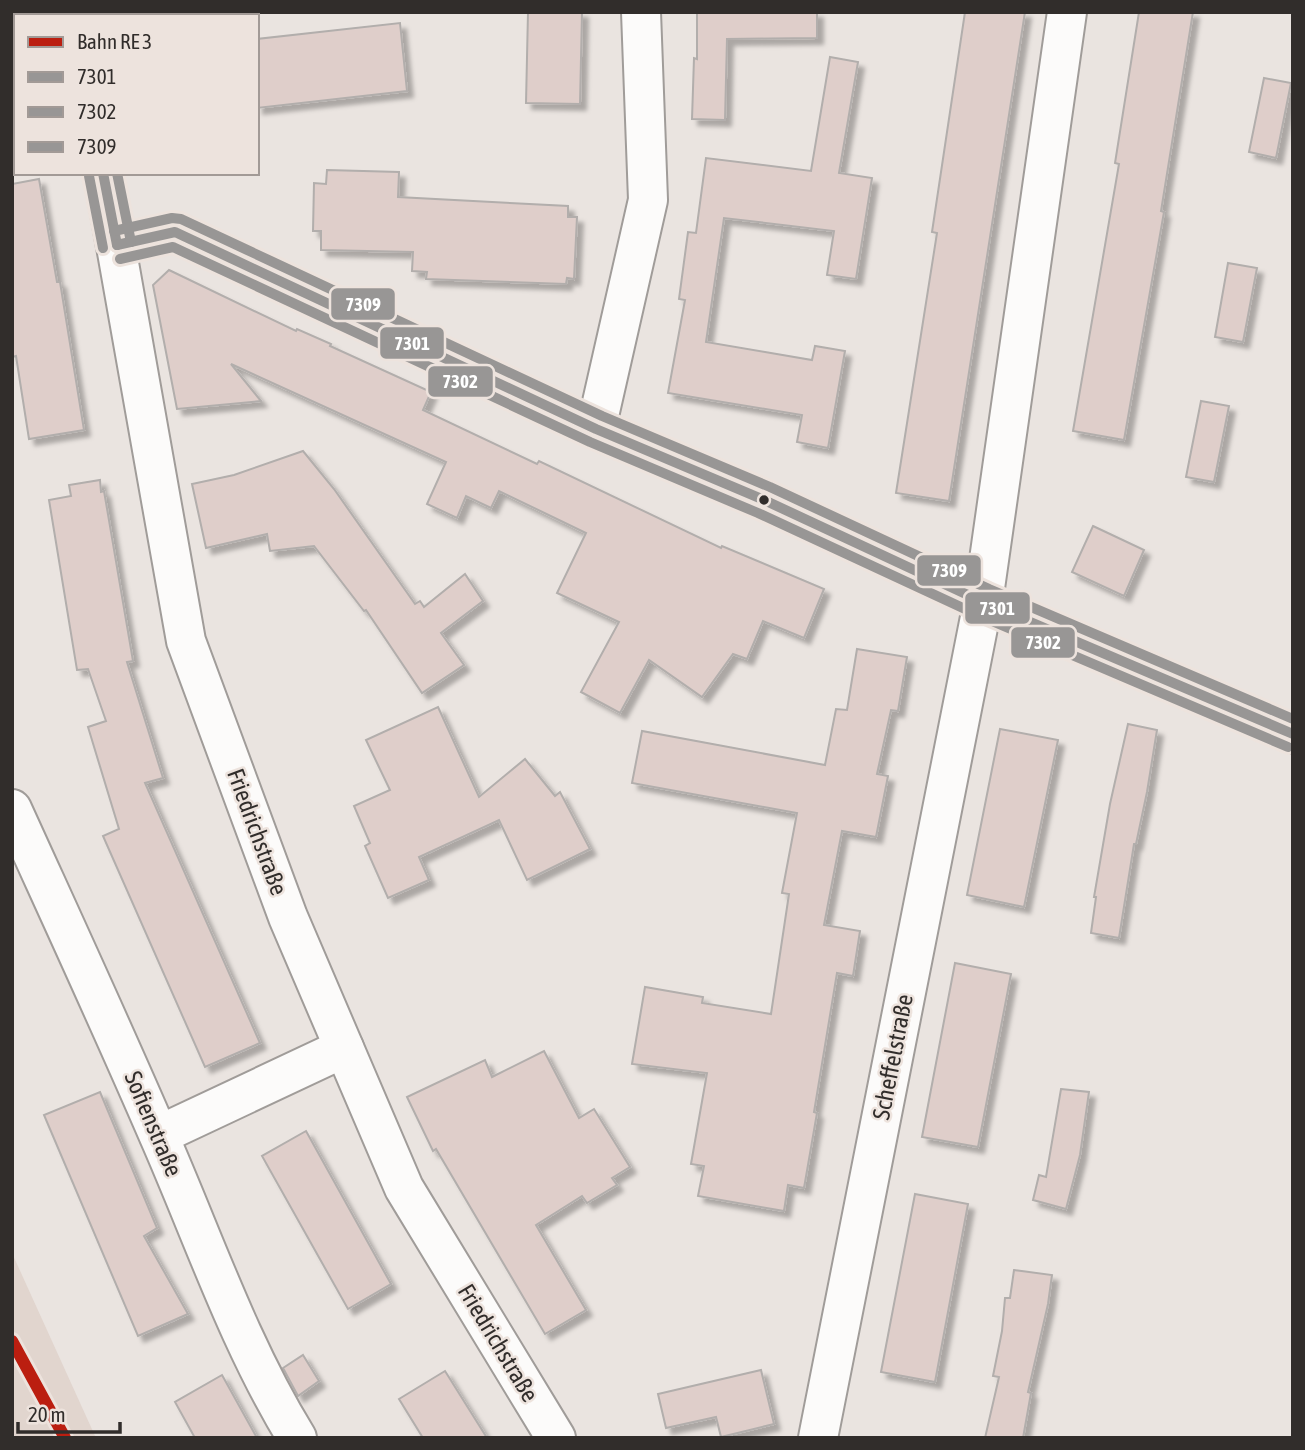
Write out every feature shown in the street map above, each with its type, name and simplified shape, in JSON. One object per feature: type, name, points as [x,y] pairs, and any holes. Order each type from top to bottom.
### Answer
[{"type":"street","points":[[596,429],[648,200],[641,12]]},
{"type":"street","name":"Scheffelstraße","points":[[818,1438],[983,603],[1067,12]]},
{"type":"street","name":"Friedrichstraße","points":[[103,175],[186,641],[288,917],[404,1188],[556,1438]]},
{"type":"street","points":[[117,245],[175,232],[596,429],[764,500],[983,603],[1293,734]]},
{"type":"street","name":"Sofienstraße","points":[[12,808],[159,1135],[232,1316],[270,1394],[297,1438]]},
{"type":"street","points":[[159,1135],[344,1048]]},
{"type":"shaded area","points":[[12,1253],[96,1438],[12,1438]]},
{"type":"building","points":[[528,12],[582,12],[580,104],[526,103]]},
{"type":"building","points":[[697,12],[817,12],[817,38],[727,39],[725,120],[692,119],[694,58],[697,59]]},
{"type":"building","points":[[965,12],[1025,12],[949,501],[896,493],[937,233],[932,232]]},
{"type":"building","points":[[1139,12],[1193,12],[1161,211],[1164,212],[1124,440],[1073,431],[1119,164],[1115,163]]},
{"type":"building","points":[[400,23],[407,91],[259,108],[259,39]]},
{"type":"building","points":[[830,57],[858,62],[839,173],[872,178],[856,279],[827,275],[834,231],[724,218],[706,342],[812,360],[815,346],[845,351],[828,448],[797,442],[802,415],[668,393],[685,300],[679,299],[688,232],[696,233],[706,158],[811,171]]},
{"type":"building","points":[[1264,78],[1291,83],[1276,158],[1249,152]]},
{"type":"building","points":[[327,170],[399,172],[398,197],[568,206],[568,217],[577,217],[574,279],[567,278],[566,284],[426,279],[427,272],[412,271],[413,252],[321,250],[321,231],[313,231],[314,183],[326,184]]},
{"type":"building","points":[[39,179],[57,282],[60,282],[84,430],[29,439],[16,356],[12,357],[12,184]]},
{"type":"building","points":[[1228,263],[1257,268],[1243,342],[1215,337]]},
{"type":"building","points":[[169,270],[431,392],[423,410],[537,464],[539,461],[721,548],[722,546],[824,589],[804,638],[763,621],[747,659],[733,654],[702,697],[649,660],[620,713],[581,692],[619,622],[557,593],[586,533],[499,491],[491,508],[466,496],[457,518],[427,504],[446,462],[231,364],[261,401],[177,409],[153,285]]},
{"type":"building","points":[[1201,401],[1229,406],[1214,482],[1186,477]]},
{"type":"building","points":[[303,451],[334,489],[415,604],[420,601],[424,607],[465,574],[483,601],[441,633],[464,665],[422,693],[366,610],[364,611],[314,546],[270,551],[267,534],[206,548],[192,484],[234,475]]},
{"type":"building","points":[[100,480],[133,661],[127,662],[163,778],[145,783],[260,1043],[205,1067],[103,836],[119,829],[88,727],[106,721],[88,669],[77,670],[49,500],[71,496],[69,485]]},
{"type":"building","points":[[1093,526],[1144,550],[1124,596],[1072,572]]},
{"type":"building","points":[[857,649],[907,657],[898,711],[891,710],[877,774],[888,776],[876,837],[842,831],[824,925],[860,931],[853,976],[837,973],[804,1188],[788,1185],[784,1211],[698,1196],[704,1166],[691,1164],[707,1073],[632,1064],[645,987],[703,997],[702,1003],[771,1014],[789,894],[782,893],[797,813],[632,783],[642,731],[825,765],[836,709],[847,710]]},
{"type":"building","points":[[438,707],[479,797],[525,759],[555,796],[560,792],[590,849],[527,880],[499,820],[419,857],[429,880],[388,898],[365,846],[370,843],[354,806],[390,790],[366,740]]},
{"type":"building","points":[[1128,724],[1157,730],[1147,792],[1134,844],[1119,938],[1091,933],[1094,897],[1110,804]]},
{"type":"building","points":[[1000,729],[1058,740],[1024,907],[967,895]]},
{"type":"building","points":[[955,963],[1011,974],[978,1147],[922,1137]]},
{"type":"building","points":[[544,1051],[579,1118],[594,1109],[630,1167],[612,1178],[617,1185],[587,1203],[582,1196],[536,1225],[586,1310],[545,1334],[436,1149],[433,1151],[407,1097],[485,1060],[492,1077]]},
{"type":"building","points":[[1061,1089],[1089,1092],[1080,1155],[1066,1209],[1033,1200],[1039,1175],[1046,1177]]},
{"type":"building","points":[[100,1092],[157,1228],[144,1236],[188,1314],[138,1336],[44,1115]]},
{"type":"building","points":[[306,1131],[391,1284],[348,1309],[262,1156]]},
{"type":"building","points":[[915,1194],[968,1204],[935,1382],[881,1372]]},
{"type":"building","points":[[1014,1270],[1052,1275],[1048,1304],[1028,1392],[1031,1393],[1023,1438],[985,1438],[999,1377],[993,1376],[1005,1298],[1010,1298]]},
{"type":"building","points":[[303,1355],[319,1381],[298,1396],[283,1368]]},
{"type":"building","points":[[761,1370],[774,1424],[721,1437],[716,1417],[666,1428],[658,1394]]},
{"type":"building","points":[[445,1371],[487,1438],[423,1438],[399,1399]]},
{"type":"building","points":[[222,1375],[257,1438],[195,1438],[175,1402]]},
{"type":"transit line","name":"7301","points":[[103,175],[117,245]]},
{"type":"transit line","name":"7309","points":[[117,175],[131,242]]},
{"type":"transit line","name":"7302","points":[[89,176],[103,248]]},
{"type":"transit line","name":"7309","points":[[114,231],[172,218],[181,219],[602,416],[770,487],[989,589],[1293,719]]},
{"type":"transit line","name":"7301","points":[[117,245],[175,232],[596,429],[764,500],[983,602],[1293,734]]},
{"type":"transit line","name":"7302","points":[[120,259],[173,247],[590,442],[758,513],[978,615],[1288,747]]},
{"type":"transit line","points":[[12,1341],[65,1438]]}]
